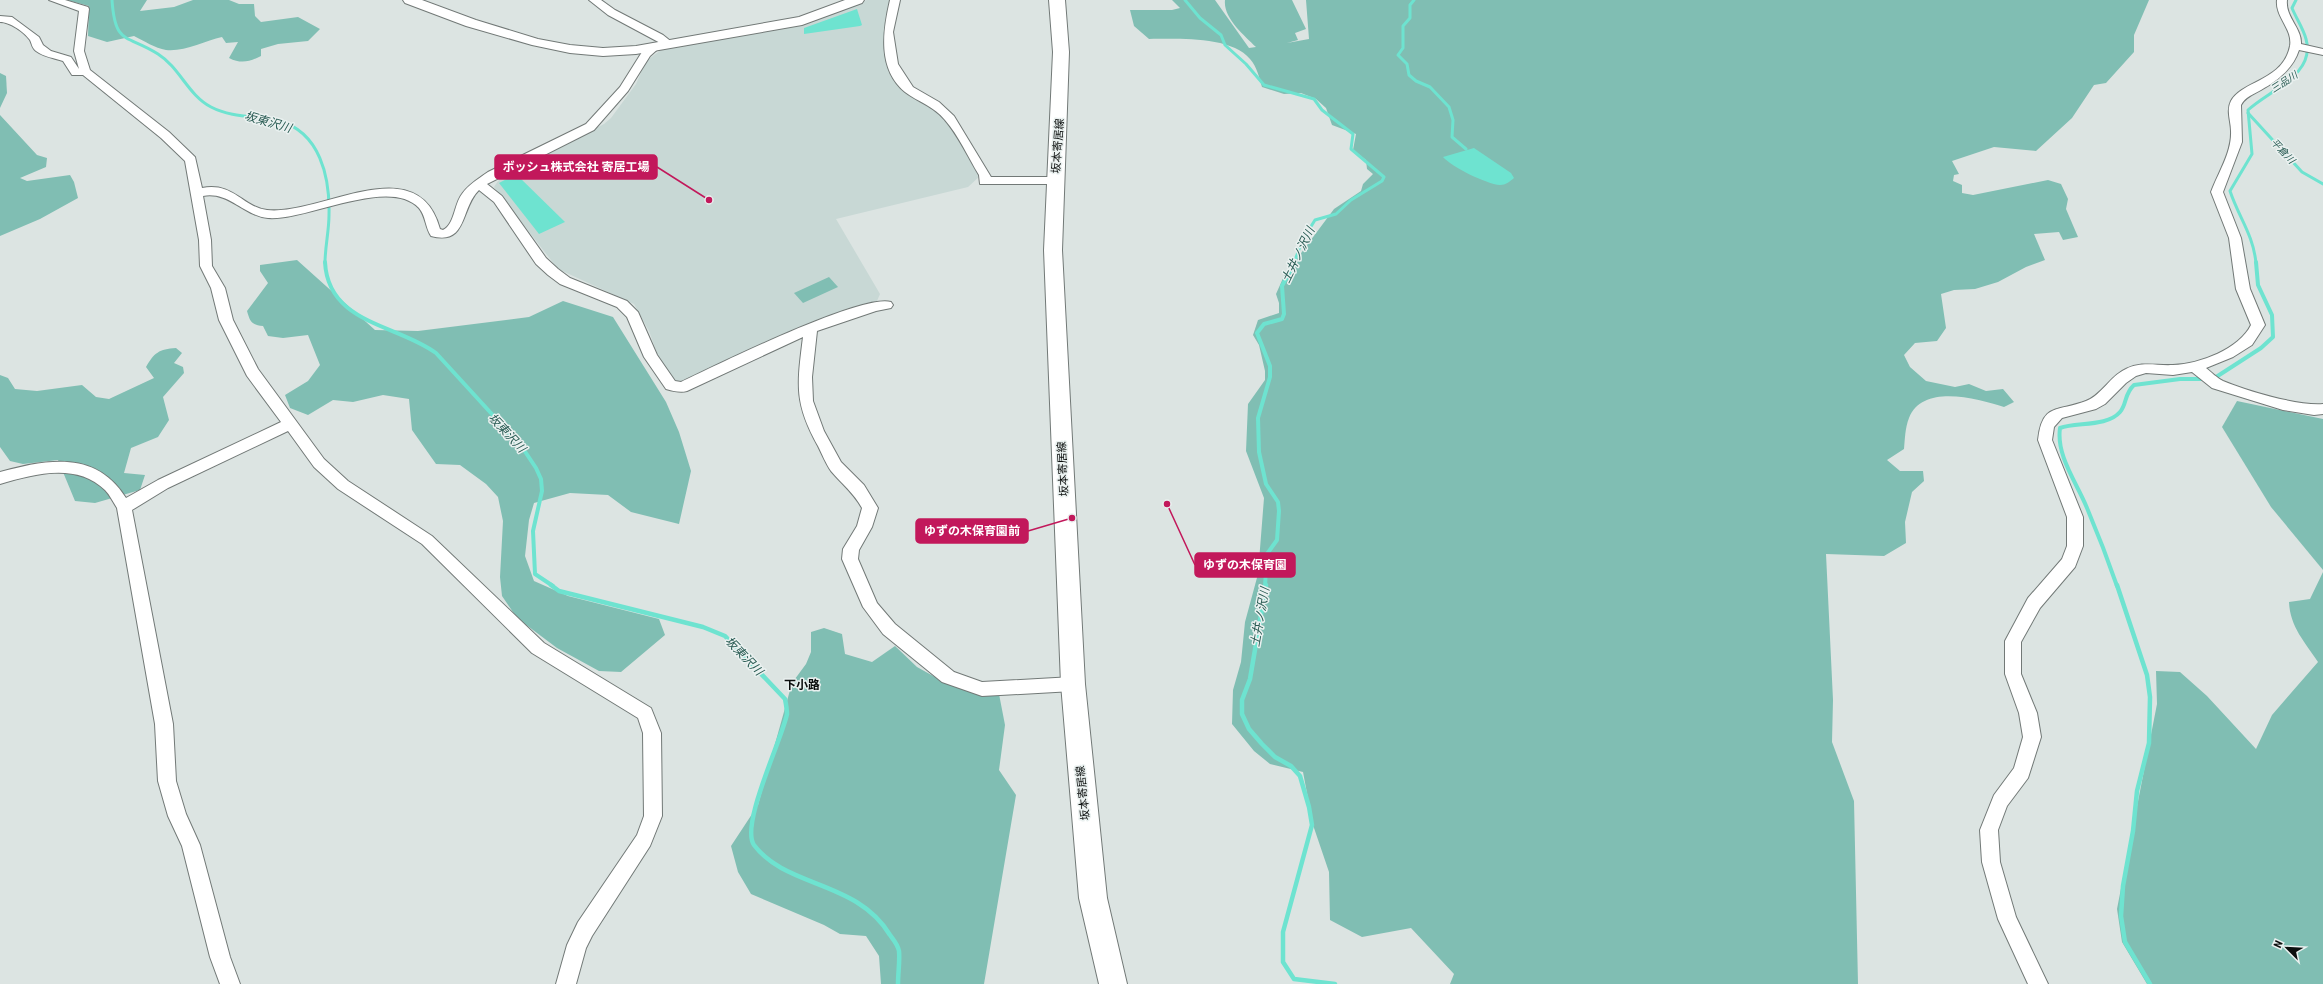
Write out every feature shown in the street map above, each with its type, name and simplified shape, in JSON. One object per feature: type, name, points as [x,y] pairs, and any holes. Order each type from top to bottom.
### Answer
[{"type":"main road","name":"坂本寄居線","points":[[1057,0],[1061,52],[1055,180],[1054,280],[1072,684],[1093,898],[1113,984]]},
{"type":"street","points":[[54,0],[84,9],[80,51],[85,71],[165,135],[191,160],[198,193],[206,266],[218,288],[226,320],[252,372],[319,463],[343,485],[427,540],[528,640],[645,713],[652,733],[654,765],[653,816],[644,840],[585,929],[577,945],[566,984]]},
{"type":"street","points":[[410,0],[463,20],[564,48],[612,52],[654,48],[668,43],[802,21],[857,0]]},
{"type":"street","points":[[594,0],[606,10],[657,35],[668,43]]},
{"type":"street","points":[[895,0],[888,32],[892,64],[901,80],[909,89],[935,104],[950,118],[985,175],[984,181],[1055,180]]},
{"type":"street","points":[[2038,984],[2007,919],[1991,862],[1989,830],[2000,801],[2022,772],[2032,737],[2028,713],[2013,674],[2013,641],[2034,603],[2069,562],[2075,546],[2075,517],[2047,446],[2045,429],[2050,419],[2058,412],[2099,402],[2127,373],[2138,369],[2174,370],[2197,368],[2242,346],[2253,337],[2258,324],[2243,289],[2240,260],[2235,238],[2217,192],[2236,142],[2238,131],[2235,109],[2237,102],[2243,95],[2265,83],[2309,49],[2296,38],[2282,10],[2282,0]]},
{"type":"street","points":[[0,19],[8,20],[25,30],[35,39],[38,47],[67,59],[76,73],[85,71]]},
{"type":"street","points":[[198,193],[215,190],[224,192],[254,210],[267,214],[284,214],[363,195],[394,194],[410,197],[422,203],[428,212],[435,233],[442,235],[450,232],[458,225],[459,213],[466,198],[479,184],[492,175],[590,127],[624,89],[646,54],[654,48]]},
{"type":"street","points":[[479,184],[498,199],[541,261],[553,272],[565,281],[622,304],[633,315],[651,357],[670,385],[682,388],[811,328],[875,306],[886,305]]},
{"type":"street","points":[[811,328],[805,377],[806,401],[817,431],[836,466],[859,489],[870,508],[864,527],[851,549],[850,559],[871,607],[888,629],[948,677],[982,689],[1072,684]]},
{"type":"street","points":[[2197,368],[2212,382],[2282,404],[2314,410],[2323,408]]},
{"type":"street","points":[[124,507],[162,484],[290,424]]},
{"type":"street","points":[[0,478],[39,468],[58,467],[80,470],[91,474],[110,486],[124,507],[164,724],[167,781],[177,816],[191,845],[220,957],[230,984]]},
{"type":"shaded area","points":[[67,0],[147,0],[140,11],[174,7],[193,0],[229,0],[239,4],[254,4],[255,16],[261,22],[298,17],[320,29],[308,41],[278,44],[261,49],[261,56],[253,60],[241,62],[229,58],[238,42],[226,43],[222,37],[187,48],[166,50],[158,48],[134,36],[107,42],[88,36],[89,6]]},
{"type":"shaded area","points":[[867,0],[891,0],[890,68],[944,116],[981,175],[968,187],[836,219],[880,294],[877,301],[784,335],[687,381],[676,382],[658,356],[649,331],[634,304],[558,269],[494,187],[498,181],[513,170],[604,124],[611,118],[636,84],[646,61],[668,45],[806,23]]},
{"type":"shaded area","points":[[1172,0],[1215,0],[1249,48],[1256,47],[1240,32],[1231,20],[1225,7],[1225,0],[1292,0],[1306,29],[1295,33],[1298,40],[1287,43],[1309,39],[1306,0],[2149,0],[2134,35],[2134,52],[2106,83],[2094,85],[2072,118],[2036,151],[1994,147],[1952,161],[1959,174],[1954,175],[1953,181],[1962,185],[1962,193],[1973,195],[2048,180],[2061,184],[2068,199],[2066,209],[2078,237],[2063,240],[2059,232],[2034,234],[2045,260],[2026,267],[1998,282],[1975,289],[1954,290],[1941,294],[1946,328],[1937,341],[1915,343],[1904,355],[1910,367],[1926,381],[1955,387],[1969,384],[1986,391],[2003,389],[2014,402],[2004,407],[1980,400],[1952,396],[1926,400],[1916,407],[1909,418],[1905,434],[1904,449],[1887,460],[1900,471],[1923,471],[1924,481],[1912,492],[1905,522],[1906,543],[1884,556],[1826,554],[1833,700],[1832,742],[1854,801],[1858,984],[1450,984],[1454,974],[1411,928],[1362,937],[1330,920],[1329,872],[1313,825],[1303,772],[1270,764],[1254,751],[1232,724],[1233,690],[1241,662],[1245,622],[1258,574],[1264,498],[1246,451],[1248,404],[1265,380],[1265,371],[1259,345],[1253,335],[1258,320],[1279,313],[1279,303],[1276,294],[1284,276],[1334,209],[1361,191],[1363,184],[1373,174],[1367,169],[1366,160],[1353,150],[1356,134],[1332,125],[1326,108],[1316,99],[1301,93],[1284,94],[1262,87],[1258,72],[1254,65],[1250,59],[1241,52],[1230,46],[1203,40],[1149,39],[1134,26],[1130,10],[1172,10],[1180,8]]},
{"type":"shaded area","points":[[857,9],[862,25],[860,26],[804,34],[804,28]]},
{"type":"shaded area","points":[[0,73],[6,76],[7,93],[0,108]]},
{"type":"shaded area","points":[[0,115],[37,155],[47,158],[46,167],[20,178],[27,181],[70,175],[74,182],[78,198],[40,219],[0,236]]},
{"type":"shaded area","points":[[1474,148],[1511,173],[1514,178],[1507,183],[1500,185],[1486,182],[1461,170],[1443,157]]},
{"type":"shaded area","points":[[516,174],[565,222],[539,234],[499,183]]},
{"type":"shaded area","points":[[297,260],[375,330],[418,331],[529,317],[563,301],[613,317],[666,402],[679,432],[691,471],[679,524],[631,512],[608,495],[570,493],[534,503],[529,520],[525,556],[534,581],[568,596],[659,619],[665,635],[621,672],[599,671],[557,648],[517,618],[502,596],[500,577],[503,521],[498,497],[486,484],[460,465],[436,464],[412,430],[409,399],[383,395],[353,402],[333,400],[308,415],[290,408],[285,395],[308,381],[320,365],[308,335],[283,338],[268,336],[263,326],[256,325],[252,322],[247,311],[268,283],[260,271],[260,265]]},
{"type":"shaded area","points":[[829,277],[838,287],[803,303],[794,293]]},
{"type":"shaded area","points":[[176,348],[182,353],[174,363],[183,367],[184,373],[163,397],[169,420],[158,437],[131,448],[124,473],[145,475],[140,490],[95,503],[75,501],[58,460],[23,464],[10,461],[0,447],[0,375],[8,378],[15,389],[37,391],[82,385],[96,397],[109,399],[154,378],[146,367],[152,358],[165,349]]},
{"type":"shaded area","points":[[2237,401],[2323,419],[2323,570],[2271,507],[2222,427]]},
{"type":"shaded area","points":[[2323,572],[2323,984],[2147,984],[2122,942],[2117,909],[2157,704],[2156,671],[2180,672],[2207,696],[2256,749],[2272,715],[2318,662],[2295,627],[2289,602],[2310,599]]},
{"type":"shaded area","points":[[824,628],[842,634],[845,654],[872,662],[895,646],[917,667],[944,682],[999,694],[1005,725],[999,770],[1016,795],[984,984],[881,984],[879,956],[866,936],[840,934],[824,925],[751,894],[738,872],[731,846],[758,805],[792,683],[806,664],[811,652],[811,632]]},
{"type":"waterway","name":"坂東沢川","points":[[112,0],[116,25],[124,37],[158,54],[166,60],[196,96],[203,102],[219,111],[279,121],[293,127],[304,135],[313,146],[320,158],[324,171],[329,201],[329,221],[325,262]]},
{"type":"waterway","name":"土井ノ沢川","points":[[1185,0],[1200,18],[1221,35],[1225,45],[1246,64],[1264,85],[1314,99],[1322,110],[1353,134],[1351,149],[1384,177],[1382,181],[1351,200],[1336,214],[1315,220],[1302,241],[1294,263]]},
{"type":"waterway","points":[[1414,0],[1410,5],[1410,18],[1403,26],[1403,48],[1398,55],[1407,64],[1409,75],[1416,81],[1430,87],[1449,107],[1453,120],[1452,137],[1466,149]]},
{"type":"waterway","name":"三品川","points":[[2248,113],[2248,110],[2298,72],[2304,62],[2307,52],[2306,39],[2292,8],[2296,0]]},
{"type":"waterway","name":"平倉川","points":[[2248,113],[2302,172],[2323,184]]},
{"type":"waterway","points":[[2248,113],[2252,154],[2230,191],[2252,243],[2256,263]]},
{"type":"waterway","name":"坂東沢川","points":[[325,262],[329,283],[338,298],[351,310],[367,320],[420,343],[436,353],[522,447],[536,468],[541,479],[542,491],[533,531],[535,574],[553,586]]},
{"type":"waterway","name":"土井ノ沢川","points":[[1265,586],[1267,554],[1277,540],[1279,511],[1278,502],[1266,484],[1259,452],[1258,418],[1270,377],[1270,366],[1257,333],[1264,324],[1282,319],[1284,314],[1282,286],[1295,262]]},
{"type":"waterway","points":[[2213,379],[2261,348],[2273,337],[2272,315],[2258,285],[2256,262]]},
{"type":"waterway","points":[[2117,586],[2091,518],[2064,459],[2061,449],[2060,428],[2100,422],[2114,417],[2122,409],[2129,392],[2134,385],[2180,379],[2206,379]]},
{"type":"waterway","name":"坂東沢川","points":[[551,585],[559,591],[703,627],[725,636],[785,699],[787,714],[784,726],[757,801],[751,835],[754,845],[768,859],[784,869],[841,894],[859,904],[876,917],[897,944],[899,951],[898,984]]},
{"type":"waterway","name":"土井ノ沢川","points":[[1266,585],[1250,679],[1242,700],[1242,714],[1249,729],[1262,744],[1275,757],[1291,766],[1300,776],[1309,807],[1312,825],[1283,932],[1283,962],[1294,979],[1335,984]]},
{"type":"waterway","points":[[2117,585],[2147,675],[2150,697],[2149,743],[2137,791],[2133,831],[2123,886],[2121,916],[2125,942],[2150,984]]},
{"type":"place","name":"ボッシュ株式会社 寄居工場","points":[[709,200]]},
{"type":"place","name":"ゆずの木保育園","points":[[1167,504]]},
{"type":"place","name":"ゆずの木保育園前","points":[[1072,518]]},
{"type":"district","name":"下小路","points":[[802,685]]}]
